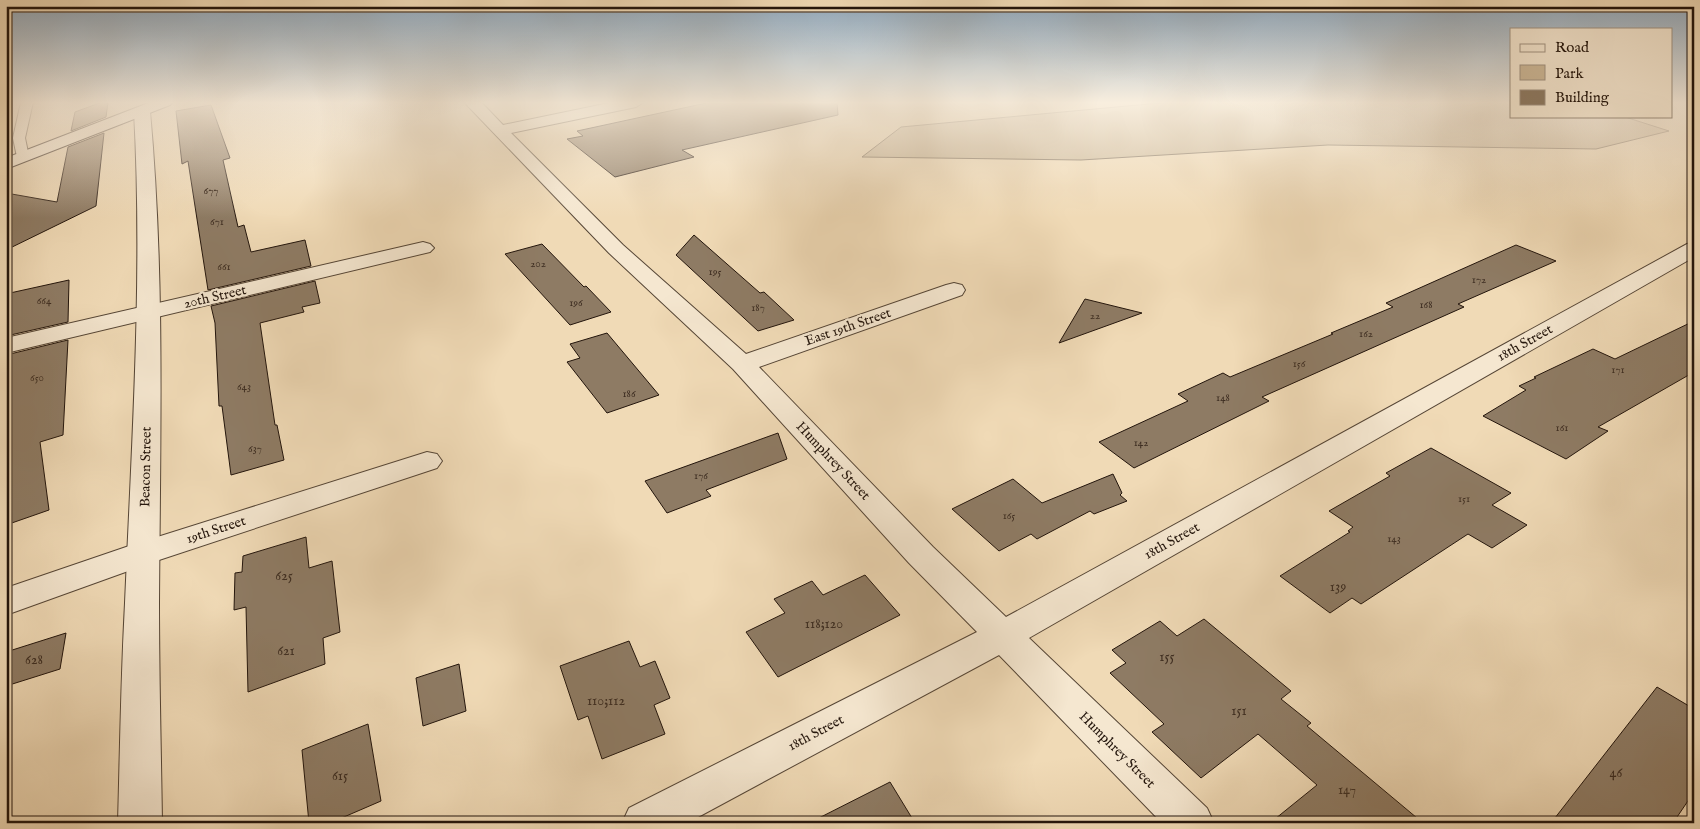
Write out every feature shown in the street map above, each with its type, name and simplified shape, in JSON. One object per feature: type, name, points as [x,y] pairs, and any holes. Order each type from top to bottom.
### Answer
[{"type":"street","points":[[6,164],[62,141]]},
{"type":"street","name":"Beacon Street","points":[[140,823],[148,418],[146,313],[148,141]]},
{"type":"street","name":"Humphrey Street","points":[[511,141],[616,249],[742,364],[921,555],[1192,823]]},
{"type":"street","name":"20th Street","points":[[6,346],[423,248]]},
{"type":"street","name":"18th Street","points":[[644,823],[1002,636],[1694,248]]},
{"type":"street","name":"East 19th Street","points":[[742,364],[954,290]]},
{"type":"street","name":"19th Street","points":[[6,602],[144,553],[427,461]]},
{"type":"lane","points":[[20,141],[23,157]]},
{"type":"green space","points":[[883,141],[1630,141],[1596,149],[1328,145],[1081,160],[862,157]]},
{"type":"building","points":[[84,141],[103,141],[96,206],[6,250],[6,193],[57,202],[68,147]]},
{"type":"building","points":[[179,141],[224,141],[230,158],[223,160],[238,227],[244,225],[251,252],[305,240],[311,266],[208,290],[188,161],[182,164]]},
{"type":"building","points":[[569,141],[724,141],[682,150],[694,157],[615,177]]},
{"type":"building","points":[[694,235],[760,293],[764,292],[794,320],[758,331],[676,255]]},
{"type":"building","points":[[542,244],[611,312],[570,325],[505,254]]},
{"type":"building","points":[[1516,245],[1556,261],[1458,304],[1464,307],[1262,397],[1269,401],[1134,468],[1099,442],[1188,401],[1178,394],[1223,373],[1230,377],[1333,334],[1331,333],[1393,307],[1386,303]]},
{"type":"building","points":[[69,280],[68,322],[6,336],[10,293]]},
{"type":"building","points":[[315,281],[320,303],[302,307],[304,312],[260,323],[275,425],[277,425],[284,460],[231,475],[222,406],[219,406],[215,323],[211,306]]},
{"type":"building","points":[[1085,299],[1142,313],[1059,343]]},
{"type":"building","points":[[1694,321],[1694,372],[1598,427],[1608,431],[1566,459],[1483,416],[1526,390],[1519,386],[1593,349],[1615,359]]},
{"type":"building","points":[[607,333],[659,395],[607,413],[567,362],[580,358],[570,344]]},
{"type":"building","points":[[68,340],[63,435],[40,442],[49,510],[6,525],[6,355]]},
{"type":"building","points":[[778,433],[787,459],[706,490],[711,496],[667,513],[645,481]]},
{"type":"building","points":[[1431,448],[1511,493],[1492,505],[1527,525],[1492,548],[1468,534],[1361,604],[1352,598],[1330,613],[1280,576],[1350,532],[1348,531],[1353,527],[1329,511],[1390,476],[1386,473]]},
{"type":"building","points":[[1113,474],[1122,493],[1120,495],[1127,501],[1094,514],[1090,511],[1037,539],[1031,534],[999,551],[952,509],[1013,479],[1042,503]]},
{"type":"building","points":[[306,537],[309,568],[332,561],[340,632],[323,638],[325,664],[248,692],[246,607],[234,610],[235,573],[242,572],[243,556]]},
{"type":"building","points":[[865,575],[900,615],[778,677],[746,632],[785,613],[774,599],[812,581],[823,595]]},
{"type":"building","points":[[1204,619],[1291,691],[1281,699],[1311,723],[1307,726],[1423,823],[1270,823],[1317,785],[1258,734],[1201,778],[1152,732],[1164,724],[1110,673],[1126,663],[1112,650],[1160,621],[1177,636]]},
{"type":"building","points":[[66,633],[60,669],[6,686],[6,652]]},
{"type":"building","points":[[629,641],[640,667],[655,661],[670,698],[654,705],[665,734],[602,759],[588,716],[578,720],[560,666]]},
{"type":"building","points":[[459,664],[466,711],[423,726],[416,678]]},
{"type":"building","points":[[1657,687],[1694,709],[1694,792],[1673,823],[1551,823]]},
{"type":"building","points":[[368,724],[381,801],[330,823],[309,823],[302,750]]},
{"type":"building","points":[[890,782],[915,823],[809,823]]}]
